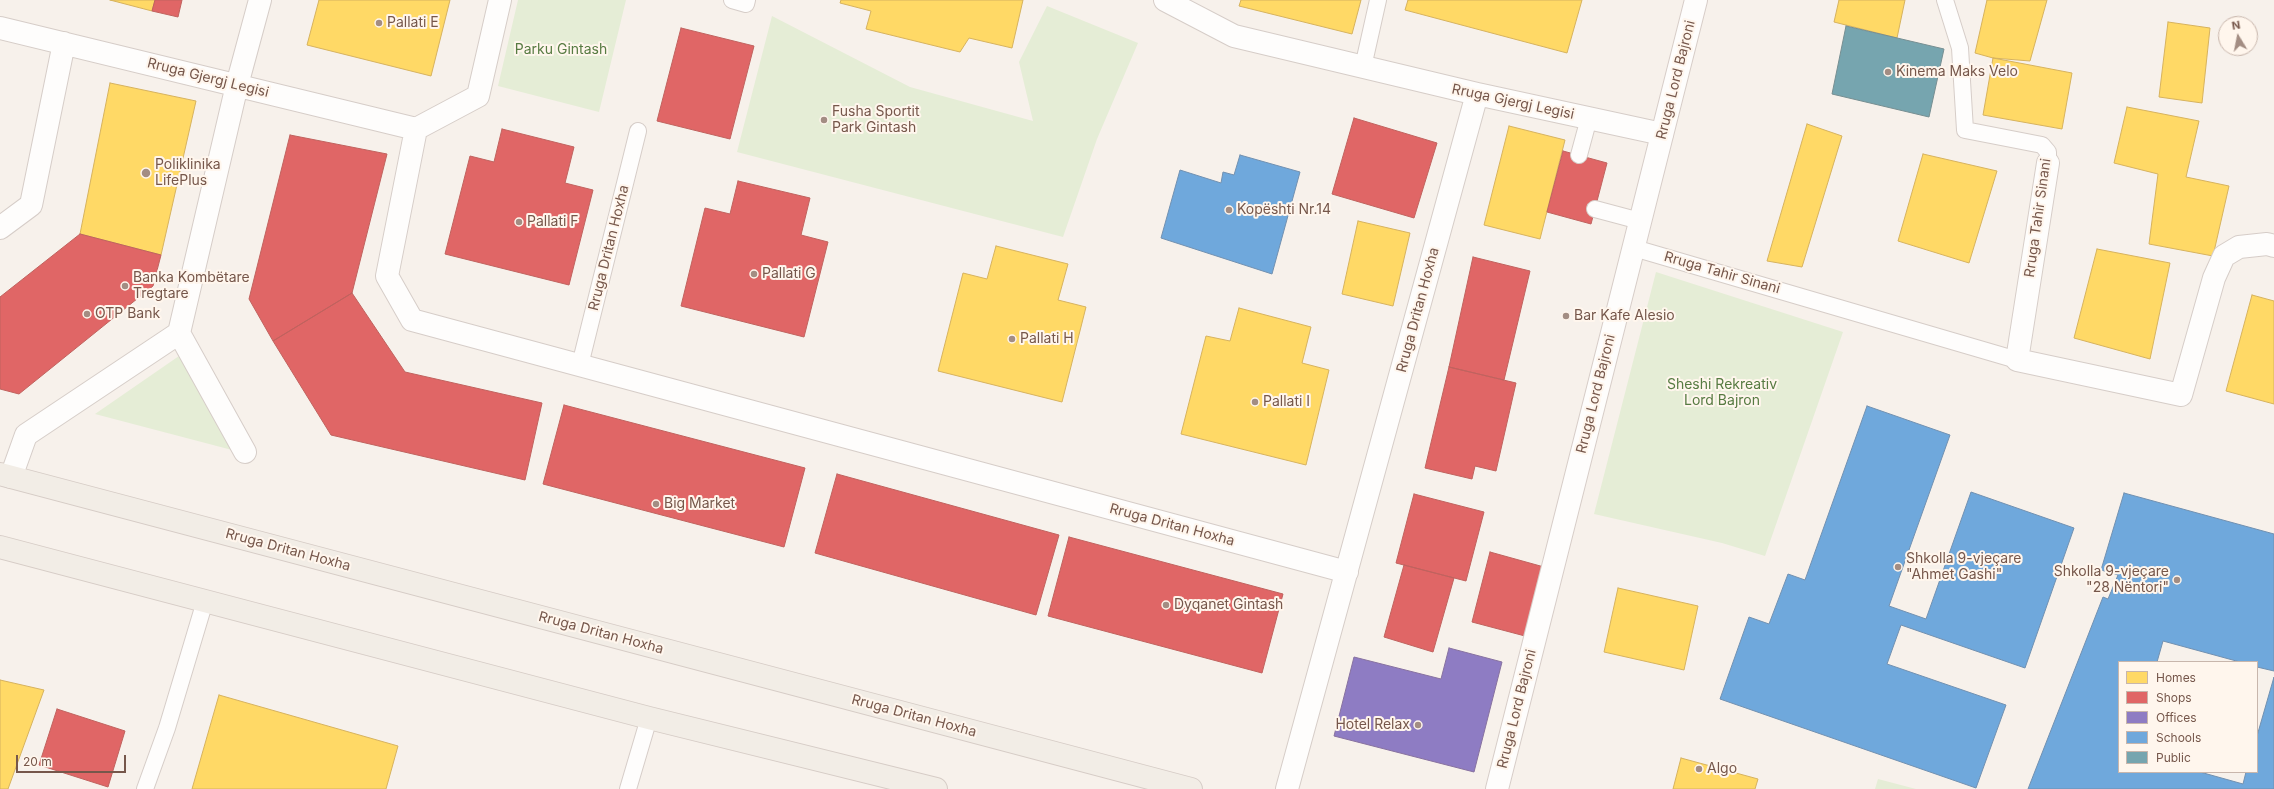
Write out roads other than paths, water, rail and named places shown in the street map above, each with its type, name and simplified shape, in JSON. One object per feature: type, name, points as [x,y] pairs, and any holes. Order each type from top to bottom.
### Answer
[{"type":"main road","name":"Rruga Dritan Hoxha","points":[[5,475],[1191,789]]},
{"type":"main road","points":[[0,547],[649,718],[936,789]]},
{"type":"street","points":[[245,452],[179,334],[237,85],[260,0]]},
{"type":"street","points":[[416,129],[478,96],[500,0]]},
{"type":"street","name":"Rruga Gjergj Legisi","points":[[1165,0],[1234,36],[1477,94],[1662,134]]},
{"type":"street","name":"Rruga Lord Bajroni","points":[[1497,789],[1696,0]]},
{"type":"street","name":"Rruga Gjergj Legisi","points":[[0,28],[416,129]]},
{"type":"street","points":[[0,228],[31,205],[64,43]]},
{"type":"street","name":"Rruga Dritan Hoxha","points":[[1287,789],[1477,94]]},
{"type":"street","name":"Rruga Dritan Hoxha","points":[[416,129],[387,276],[412,320],[1347,572]]},
{"type":"street","name":"Rruga Tahir Sinani","points":[[2048,163],[2017,360],[2181,395],[2214,278],[2224,256],[2239,247],[2267,244],[2274,246]]},
{"type":"street","name":"Rruga Dritan Hoxha","points":[[5,475],[26,435],[179,334]]},
{"type":"lane","points":[[732,0],[746,4],[747,0]]},
{"type":"lane","points":[[1363,67],[1378,0]]},
{"type":"lane","name":"Rruga Tahir Sinani","points":[[1945,0],[1960,48],[1965,130],[2042,144],[2048,152],[2048,163]]},
{"type":"lane","points":[[1579,155],[1589,118]]},
{"type":"lane","name":"Rruga Dritan Hoxha","points":[[580,365],[638,131]]},
{"type":"lane","points":[[1595,209],[1640,221]]},
{"type":"lane","name":"Rruga Tahir Sinani","points":[[1634,248],[2017,360]]},
{"type":"lane","points":[[146,789],[167,728],[205,601]]},
{"type":"lane","points":[[628,789],[649,718]]},
{"type":"place","name":"Pallati E","points":[[379,23]]},
{"type":"place","name":"Kinema Maks Velo","points":[[1888,72]]},
{"type":"place","name":"Fusha Sportit Park Gintash","points":[[824,120]]},
{"type":"place","name":"Poliklinika LifePlus","points":[[146,173]]},
{"type":"place","name":"Kopështi Nr.14","points":[[1229,210]]},
{"type":"place","name":"Pallati F","points":[[519,222]]},
{"type":"place","name":"Pallati G","points":[[754,274]]},
{"type":"place","name":"Banka Kombëtare Tregtare","points":[[125,286]]},
{"type":"place","name":"OTP Bank","points":[[87,314]]},
{"type":"place","name":"Bar Kafe Alesio","points":[[1566,316]]},
{"type":"place","name":"Pallati H","points":[[1012,339]]},
{"type":"place","name":"Pallati I","points":[[1255,402]]},
{"type":"place","name":"Big Market","points":[[656,504]]},
{"type":"place","name":"Shkolla 9-vjeçare \"Ahmet Gashi\"","points":[[1898,567]]},
{"type":"place","name":"Shkolla 9-vjeçare \"28 Nëntori\"","points":[[2177,580]]},
{"type":"place","name":"Dyqanet Gintash","points":[[1166,605]]},
{"type":"place","name":"Hotel Relax","points":[[1418,725]]},
{"type":"place","name":"Algo","points":[[1699,769]]},
{"type":"park label","name":"Parku Gintash","points":[[561,50]]},
{"type":"park label","name":"Sheshi Rekreativ Lord Bajron","points":[[1722,394]]}]
